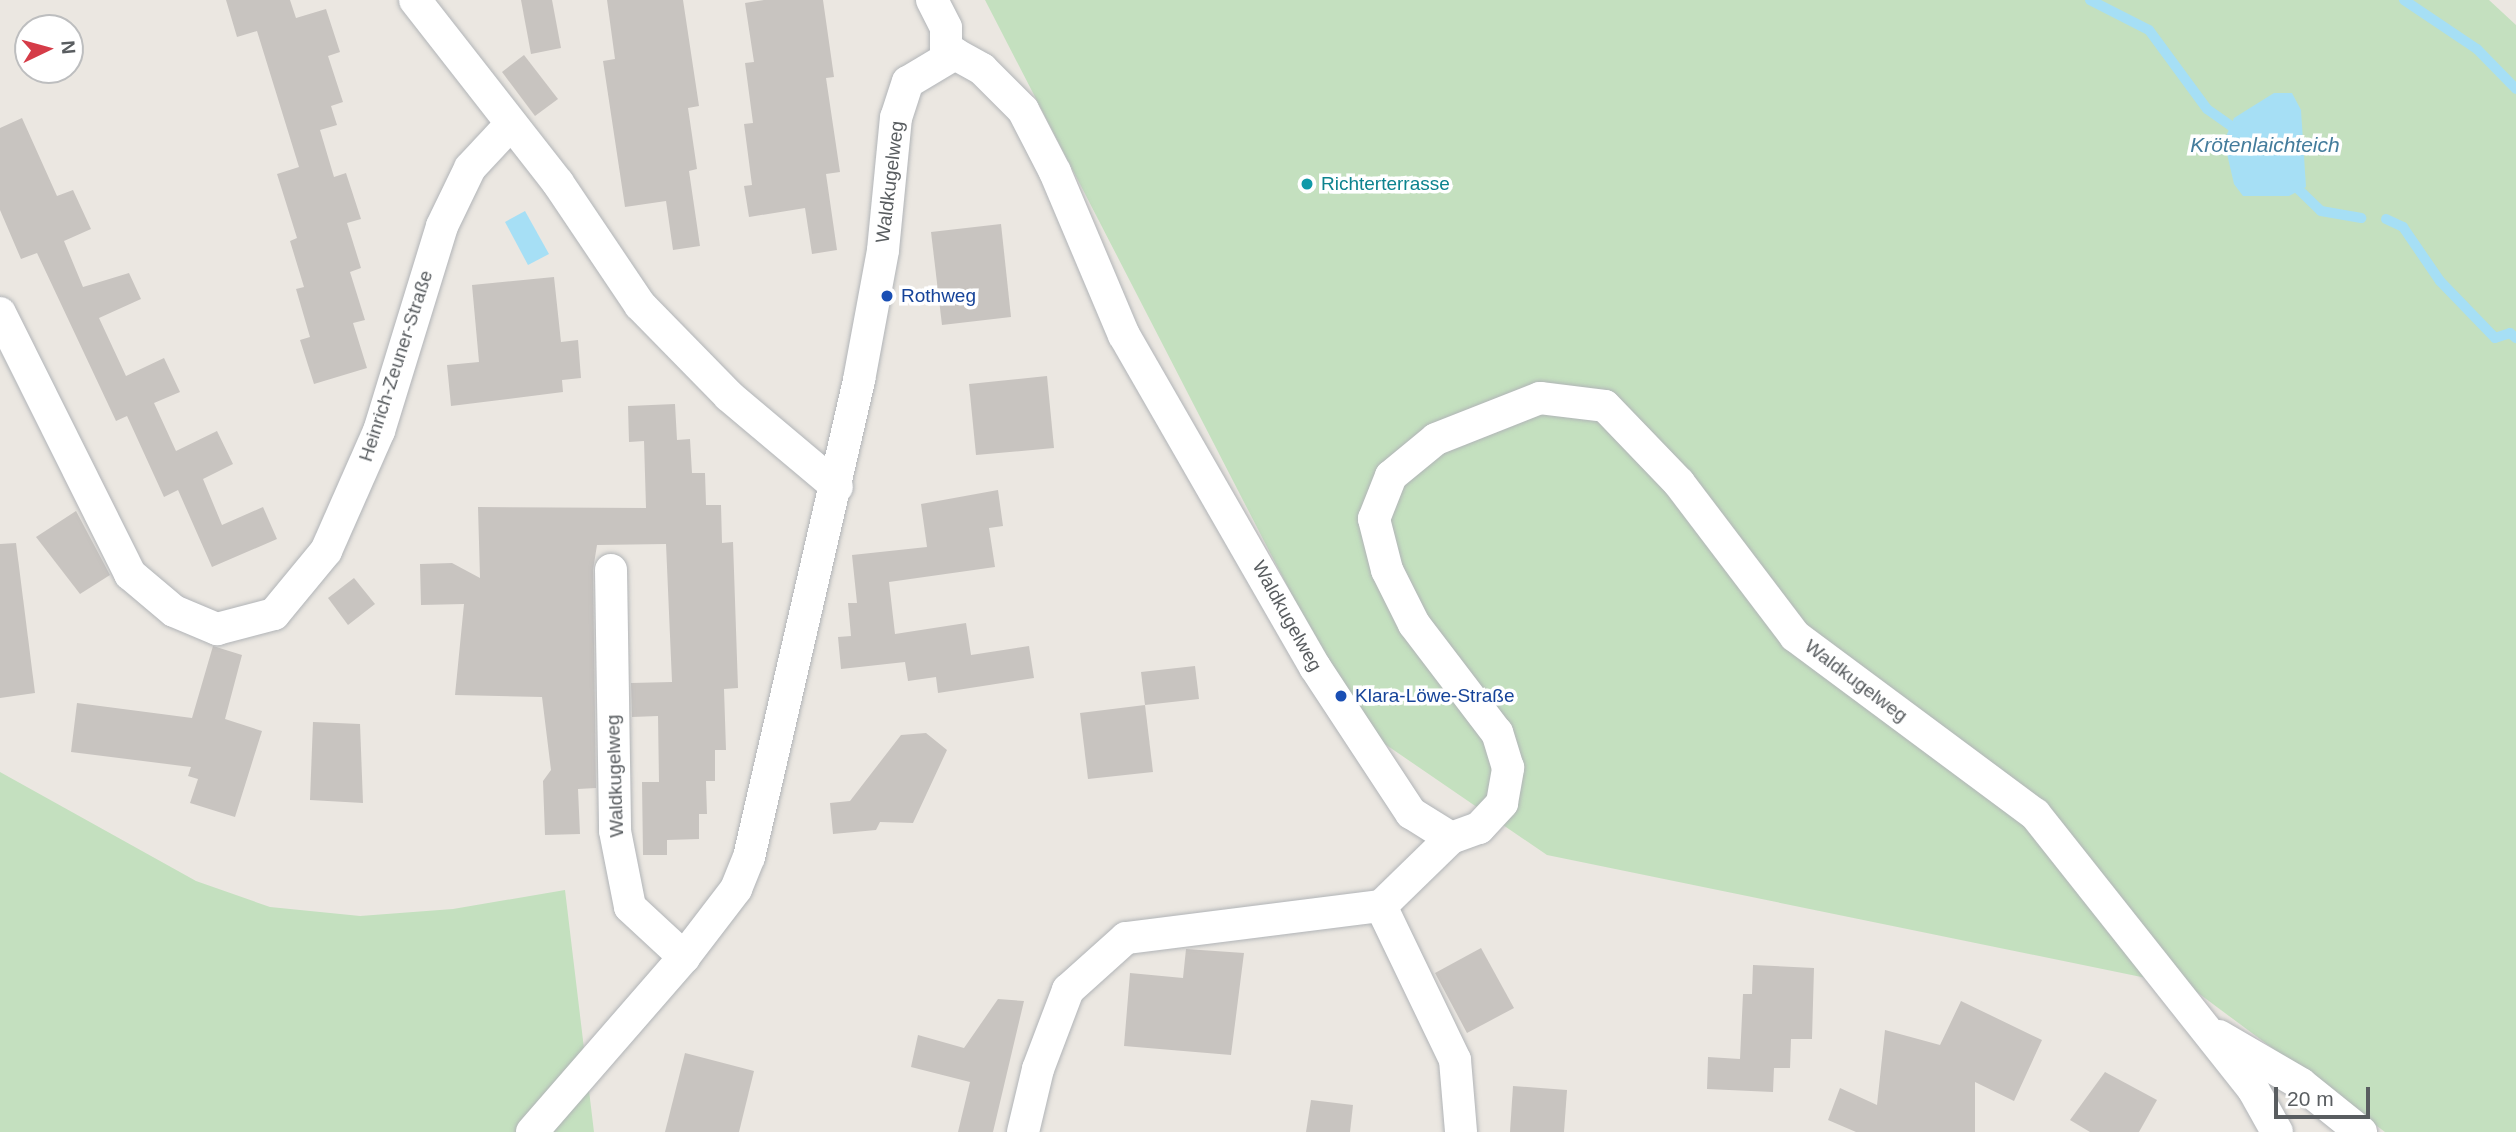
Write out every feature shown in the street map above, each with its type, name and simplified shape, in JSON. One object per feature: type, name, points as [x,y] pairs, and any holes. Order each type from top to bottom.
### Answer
[{"type":"street","points":[[415,0],[511,124],[640,304],[729,396],[837,487]]},
{"type":"street","points":[[932,0],[946,28],[946,55]]},
{"type":"street","name":"Waldkugelweg","points":[[532,1132],[684,957],[736,889],[749,857],[837,487],[883,250],[896,118],[908,82],[946,55],[982,69],[1023,110],[1055,172],[1124,335],[1315,667],[1411,813],[1451,838],[1479,828],[1502,803],[1508,768],[1497,733],[1414,624],[1387,570],[1374,519],[1391,476],[1436,439],[1540,398],[1605,406],[1679,483],[1795,636],[2035,814],[2199,1024],[2301,1084],[2361,1132]]},
{"type":"street","name":"Heinrich-Zeuner-Straße","points":[[0,313],[130,574],[174,611],[217,629],[274,614],[326,551],[379,430],[442,226],[470,168],[511,124]]},
{"type":"street","name":"Waldkugelweg","points":[[611,570],[615,831],[630,907],[684,957]]},
{"type":"street","points":[[1023,1132],[1038,1069],[1068,990],[1126,938],[1381,906],[1451,838]]},
{"type":"street","points":[[1381,906],[1455,1060],[1461,1132]]},
{"type":"street","points":[[2199,1024],[2253,1089],[2277,1132]]},
{"type":"green space","points":[[985,0],[2489,0],[2516,25],[2516,1132],[2385,1132],[2190,987],[1547,855],[1360,727]]},
{"type":"green space","points":[[0,772],[196,881],[270,907],[360,916],[453,909],[565,890],[594,1132],[0,1132]]},
{"type":"water","name":"Krötenlaichteich","points":[[2274,93],[2292,93],[2301,110],[2306,187],[2289,196],[2243,196],[2234,184],[2224,141],[2234,118]]},
{"type":"water","points":[[525,211],[549,254],[528,265],[505,222]]},
{"type":"building","points":[[226,0],[290,0],[296,18],[326,9],[340,52],[328,56],[343,102],[331,106],[337,125],[320,130],[334,177],[346,173],[361,219],[347,223],[361,268],[350,272],[365,320],[353,323],[367,368],[314,384],[300,340],[310,337],[296,289],[304,287],[290,241],[297,238],[277,174],[299,167],[257,31],[237,37]]},
{"type":"building","points":[[521,0],[552,0],[561,48],[531,54]]},
{"type":"building","points":[[607,0],[683,0],[699,106],[688,108],[697,169],[689,171],[700,246],[673,250],[666,201],[625,207],[603,61],[615,59]]},
{"type":"building","points":[[764,0],[823,0],[834,77],[826,78],[840,172],[826,174],[837,250],[812,254],[805,208],[749,217],[744,186],[752,185],[744,124],[753,123],[745,63],[754,62],[745,3]]},
{"type":"building","points":[[524,55],[558,99],[535,116],[502,72]]},
{"type":"building","points":[[22,118],[57,196],[73,190],[91,229],[64,241],[83,287],[129,273],[141,299],[99,318],[126,376],[164,358],[180,392],[154,403],[176,451],[217,431],[233,464],[203,479],[222,525],[263,507],[277,539],[212,567],[178,490],[164,497],[127,416],[116,421],[37,253],[21,259],[0,210],[0,128]]},
{"type":"building","points":[[1001,224],[1011,317],[942,325],[931,232]]},
{"type":"building","points":[[554,277],[561,342],[578,340],[581,378],[562,380],[563,392],[451,406],[447,365],[479,362],[472,285]]},
{"type":"building","points":[[1047,376],[1054,448],[976,455],[969,384]]},
{"type":"building","points":[[675,404],[677,440],[690,439],[692,473],[705,473],[706,505],[721,505],[722,543],[733,542],[738,688],[724,689],[726,750],[715,750],[715,781],[706,781],[707,814],[699,814],[699,839],[667,840],[667,855],[643,855],[642,782],[659,782],[658,716],[632,717],[631,683],[672,682],[666,544],[597,545],[593,570],[596,788],[578,789],[580,834],[545,835],[543,781],[551,770],[542,697],[455,695],[464,604],[421,605],[420,564],[452,563],[480,578],[478,507],[646,508],[644,441],[629,442],[628,406]]},
{"type":"building","points":[[998,490],[1003,526],[989,528],[995,567],[889,582],[895,634],[966,623],[971,655],[1029,646],[1034,678],[938,693],[936,677],[908,681],[905,662],[841,669],[838,637],[851,636],[848,603],[857,603],[852,555],[927,547],[921,504]]},
{"type":"building","points":[[76,511],[110,575],[80,594],[36,537]]},
{"type":"building","points":[[16,543],[35,693],[0,698],[0,544]]},
{"type":"building","points":[[354,578],[375,604],[348,625],[328,598]]},
{"type":"building","points":[[213,646],[242,655],[225,719],[262,731],[235,817],[190,803],[198,779],[188,776],[191,767],[71,752],[77,703],[192,718]]},
{"type":"building","points":[[1195,666],[1199,699],[1145,705],[1141,672]]},
{"type":"building","points":[[1145,705],[1153,772],[1088,779],[1080,713]]},
{"type":"building","points":[[313,722],[360,724],[363,803],[310,800]]},
{"type":"building","points":[[926,733],[947,750],[913,823],[880,822],[876,830],[833,834],[830,803],[850,801],[901,735]]},
{"type":"building","points":[[1481,948],[1514,1008],[1467,1033],[1435,973]]},
{"type":"building","points":[[1186,949],[1244,953],[1231,1055],[1124,1046],[1130,973],[1183,978]]},
{"type":"building","points":[[1753,965],[1814,968],[1812,1039],[1791,1039],[1790,1068],[1774,1068],[1773,1092],[1707,1089],[1708,1057],[1740,1059],[1743,994],[1752,994]]},
{"type":"building","points":[[998,999],[1024,1001],[993,1132],[958,1132],[970,1082],[911,1067],[918,1035],[964,1048]]},
{"type":"building","points":[[1961,1001],[2042,1040],[2014,1101],[1975,1082],[1975,1132],[1856,1132],[1828,1120],[1840,1088],[1877,1105],[1885,1030],[1940,1045]]},
{"type":"building","points":[[685,1053],[754,1071],[739,1132],[665,1132]]},
{"type":"building","points":[[2105,1072],[2157,1100],[2139,1132],[2090,1132],[2070,1120]]},
{"type":"building","points":[[1513,1086],[1567,1090],[1564,1132],[1510,1132]]},
{"type":"building","points":[[1311,1100],[1353,1105],[1350,1132],[1306,1132]]},
{"type":"waterway","points":[[2090,0],[2149,30],[2207,109],[2241,133]]},
{"type":"waterway","points":[[2404,0],[2477,49],[2516,89]]},
{"type":"waterway","points":[[2294,185],[2321,211],[2361,218]]},
{"type":"waterway","points":[[2386,219],[2403,227],[2440,281],[2495,338],[2510,333],[2516,338]]},
{"type":"place","name":"Richterterrasse","points":[[1307,184]]},
{"type":"place","name":"Rothweg","points":[[887,296]]},
{"type":"place","name":"Klara-Löwe-Straße","points":[[1341,696]]}]
